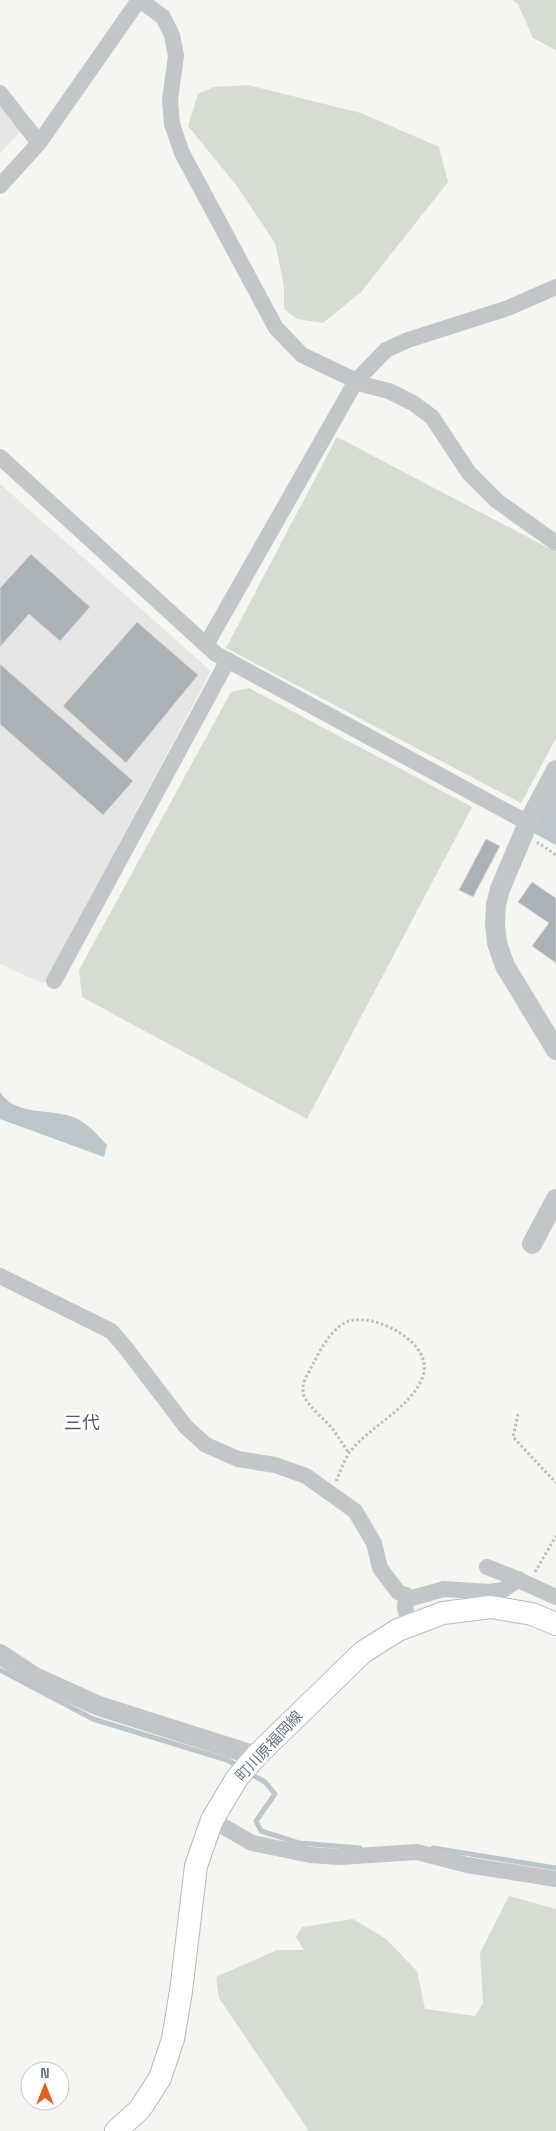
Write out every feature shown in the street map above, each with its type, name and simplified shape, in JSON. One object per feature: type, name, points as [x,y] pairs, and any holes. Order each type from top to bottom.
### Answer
[{"type":"main road","name":"町川原福岡線","points":[[116,2131],[140,2109],[160,2078],[173,2039],[181,1991],[196,1866],[212,1820],[237,1778],[256,1756],[363,1652],[398,1630],[443,1613],[490,1600],[556,1624]]},
{"type":"street","points":[[0,186],[39,143],[140,0],[163,17],[172,35],[176,56],[170,100],[172,124],[182,153],[276,328],[302,355],[356,381],[389,390],[413,403],[432,417],[469,473],[497,500],[556,543]]},
{"type":"street","points":[[0,93],[39,143]]},
{"type":"street","points":[[206,645],[356,381],[386,350],[408,340],[508,308],[556,287]]},
{"type":"street","points":[[0,457],[216,654],[528,823]]},
{"type":"street","points":[[54,981],[228,660]]},
{"type":"street","points":[[556,770],[528,823],[500,889],[496,904],[497,943],[505,966],[556,1050]]},
{"type":"street","points":[[532,1244],[556,1198]]},
{"type":"street","points":[[0,1276],[111,1331],[186,1427],[206,1444],[238,1459],[275,1465],[306,1476],[355,1511],[374,1543],[380,1568],[398,1592],[412,1598],[444,1589],[490,1600],[519,1579]]},
{"type":"street","points":[[487,1567],[519,1579],[556,1598]]},
{"type":"street","points":[[406,1596],[404,1608],[410,1626]]},
{"type":"street","points":[[0,1654],[36,1676],[99,1706],[256,1756]]},
{"type":"street","points":[[212,1820],[252,1843],[310,1855],[340,1857],[417,1852],[467,1865],[556,1879]]},
{"type":"path","points":[[330,1492],[349,1453],[411,1395],[423,1376],[423,1358],[411,1340],[379,1322],[348,1321],[336,1330],[319,1352],[304,1382],[304,1397],[334,1430],[349,1453]]},
{"type":"path","points":[[518,1414],[513,1437],[556,1483]]},
{"type":"path","points":[[519,1579],[534,1573],[556,1536]]},
{"type":"shaded area","points":[[512,0],[556,0],[556,50],[533,38],[518,4]]},
{"type":"shaded area","points":[[248,85],[361,113],[439,147],[448,182],[361,292],[323,323],[297,319],[284,309],[284,286],[275,243],[237,186],[188,126],[198,94],[214,87]]},
{"type":"shaded area","points":[[0,105],[21,131],[0,153]]},
{"type":"shaded area","points":[[337,437],[556,552],[556,738],[521,803],[226,648]]},
{"type":"shaded area","points":[[0,484],[211,671],[44,984],[0,964]]},
{"type":"shaded area","points":[[249,688],[472,807],[307,1119],[82,997],[79,970],[231,692]]},
{"type":"shaded area","points":[[556,784],[556,845],[532,832]]},
{"type":"shaded area","points":[[0,1092],[7,1100],[17,1106],[61,1114],[81,1121],[92,1129],[107,1145],[104,1157],[0,1119]]},
{"type":"shaded area","points":[[509,1896],[556,1909],[556,2131],[309,2131],[219,1998],[216,1977],[277,1950],[304,1950],[296,1937],[302,1927],[353,1919],[386,1939],[417,1971],[425,2009],[475,2016],[483,2003],[480,1953]]},
{"type":"building","points":[[31,554],[90,607],[60,641],[29,614],[0,647],[0,588]]},
{"type":"building","points":[[137,622],[198,675],[126,763],[63,706]]},
{"type":"building","points":[[0,664],[133,781],[103,815],[0,724]]},
{"type":"building","points":[[486,839],[500,846],[473,897],[459,890]]},
{"type":"building","points":[[532,882],[556,898],[556,963],[532,946],[549,923],[518,902]]},
{"type":"waterway","points":[[0,1670],[93,1719],[227,1760],[240,1767]]},
{"type":"waterway","points":[[249,1773],[265,1782],[275,1794],[256,1821],[261,1831],[299,1843],[360,1848]]},
{"type":"waterway","points":[[433,1848],[556,1868]]},
{"type":"district","name":"三代","points":[[82,1423]]}]
